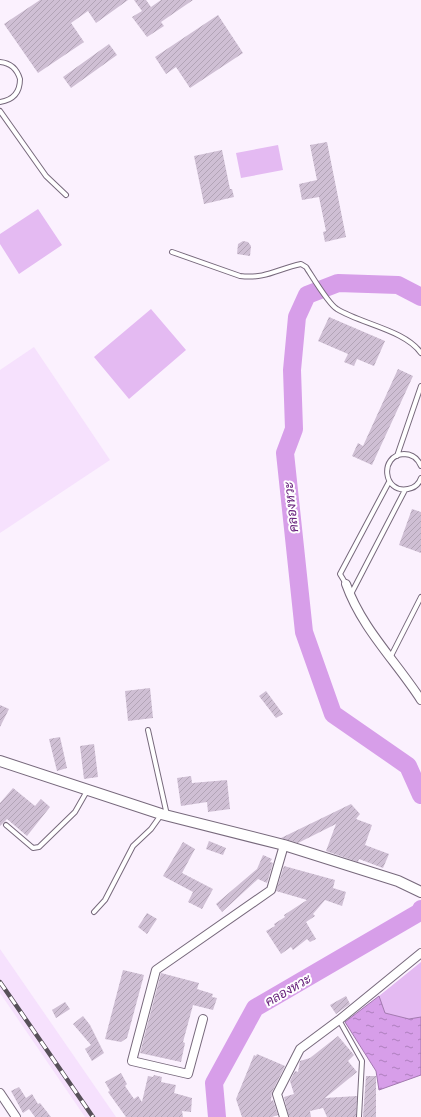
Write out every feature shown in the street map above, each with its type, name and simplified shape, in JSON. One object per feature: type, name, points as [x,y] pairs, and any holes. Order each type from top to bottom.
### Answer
[{"type":"street","points":[[346,584],[350,595],[372,635],[421,700]]},
{"type":"street","points":[[0,761],[87,791],[164,815],[284,845],[398,881],[421,892]]},
{"type":"street","points":[[203,1019],[188,1074],[132,1061],[156,970],[271,890],[284,845]]},
{"type":"street","points":[[284,1117],[277,1094],[300,1049],[339,1020],[421,953]]},
{"type":"street","points":[[0,1093],[16,1117]]},
{"type":"lane","points":[[0,62],[14,67],[20,79],[17,93],[7,101],[0,102]]},
{"type":"lane","points":[[1,114],[46,176],[66,195]]},
{"type":"lane","points":[[172,252],[240,276],[252,277],[279,272],[301,264],[306,267],[335,308],[355,319],[406,338],[417,346],[421,353]]},
{"type":"lane","points":[[421,386],[397,456],[388,464],[387,470],[389,482],[393,486],[405,490],[416,486],[421,478]]},
{"type":"lane","points":[[397,456],[408,454],[413,456],[421,466]]},
{"type":"lane","points":[[346,584],[340,574],[389,482]]},
{"type":"lane","points":[[350,595],[405,490]]},
{"type":"lane","points":[[390,658],[421,598]]},
{"type":"lane","points":[[94,912],[105,900],[132,846],[164,815],[148,730]]},
{"type":"lane","points":[[6,825],[33,848],[39,847],[75,812],[87,791]]},
{"type":"lane","points":[[339,1020],[362,1061],[359,1117]]},
{"type":"shaded area","points":[[278,145],[283,170],[241,178],[236,153]]},
{"type":"shaded area","points":[[38,209],[62,245],[19,274],[0,244],[0,234]]},
{"type":"shaded area","points":[[151,309],[186,350],[129,399],[94,357]]},
{"type":"shaded area","points":[[34,347],[110,460],[0,533],[0,370]]},
{"type":"shaded area","points":[[0,949],[116,1117],[85,1117],[0,993]]},
{"type":"shaded area","points":[[421,962],[421,1017],[409,1019],[385,1013],[379,996]]},
{"type":"water","points":[[379,996],[385,1013],[409,1019],[421,1017],[421,1075],[379,1090],[376,1071],[345,1022]]},
{"type":"building","points":[[40,0],[128,0],[96,23],[88,11],[71,23],[84,42],[38,73],[4,24]]},
{"type":"building","points":[[134,0],[146,0],[151,7],[161,0],[193,0],[161,22],[164,26],[147,37],[132,17],[142,11]]},
{"type":"building","points":[[218,15],[243,53],[190,88],[176,67],[166,74],[155,57]]},
{"type":"building","points":[[109,44],[117,55],[71,88],[63,77]]},
{"type":"building","points":[[327,142],[346,237],[325,242],[323,232],[326,231],[319,197],[302,200],[299,184],[317,180],[310,145]]},
{"type":"building","points":[[222,150],[230,189],[232,189],[234,197],[204,204],[194,156]]},
{"type":"building","points":[[243,241],[248,242],[251,246],[250,256],[237,254],[238,244]]},
{"type":"building","points":[[329,317],[385,341],[374,366],[357,359],[354,366],[344,362],[348,354],[318,341]]},
{"type":"building","points":[[398,369],[413,376],[372,465],[352,456],[358,443],[363,446]]},
{"type":"building","points":[[412,509],[421,512],[421,553],[399,545]]},
{"type":"building","points":[[150,688],[153,718],[128,721],[125,691]]},
{"type":"building","points":[[266,691],[283,714],[276,718],[259,696]]},
{"type":"building","points":[[0,705],[9,709],[0,727]]},
{"type":"building","points":[[60,737],[67,768],[57,771],[49,739]]},
{"type":"building","points":[[94,744],[98,777],[84,779],[80,746]]},
{"type":"building","points":[[191,776],[192,783],[227,780],[230,809],[208,812],[207,802],[181,806],[177,778]]},
{"type":"building","points":[[13,788],[35,806],[41,799],[50,807],[27,836],[7,819],[0,826],[0,803]]},
{"type":"building","points":[[351,804],[360,814],[356,819],[372,825],[365,845],[389,854],[383,868],[359,859],[358,862],[326,851],[336,824],[298,843],[281,838]]},
{"type":"building","points":[[209,841],[226,848],[223,855],[206,849]]},
{"type":"building","points":[[183,842],[195,849],[182,873],[213,889],[202,909],[188,902],[193,892],[163,876]]},
{"type":"building","points":[[263,855],[272,859],[270,862],[273,863],[267,883],[258,879],[222,912],[216,904],[257,869]]},
{"type":"building","points":[[284,866],[335,880],[333,888],[346,892],[342,906],[325,900],[313,914],[315,916],[306,922],[316,939],[310,942],[307,939],[293,950],[291,947],[281,954],[266,931],[275,926],[274,924],[285,917],[284,915],[307,900],[276,891]]},
{"type":"building","points":[[147,913],[157,919],[147,934],[138,927]]},
{"type":"building","points":[[123,970],[144,975],[127,1038],[121,1042],[105,1039]]},
{"type":"building","points":[[161,973],[199,983],[197,989],[213,994],[212,997],[217,998],[213,1010],[193,1005],[183,1042],[185,1043],[181,1062],[140,1053]]},
{"type":"building","points":[[346,996],[350,1004],[336,1014],[330,1005]]},
{"type":"building","points":[[65,1002],[70,1009],[56,1018],[52,1010]]},
{"type":"building","points":[[83,1016],[90,1025],[104,1053],[92,1061],[85,1049],[91,1045],[73,1024]]},
{"type":"building","points":[[338,1036],[354,1055],[348,1061],[357,1072],[325,1098],[357,1096],[356,1117],[327,1117],[323,1108],[310,1111],[311,1117],[289,1117],[284,1097],[294,1094],[290,1081],[295,1071],[298,1072],[300,1061],[310,1058]]},
{"type":"building","points":[[257,1054],[285,1066],[272,1092],[271,1101],[273,1100],[278,1115],[272,1117],[242,1117],[236,1099],[254,1055],[256,1056]]},
{"type":"building","points":[[121,1073],[127,1084],[125,1086],[134,1099],[138,1096],[142,1102],[148,1076],[153,1077],[154,1075],[162,1077],[161,1082],[176,1085],[174,1093],[192,1098],[191,1112],[182,1111],[183,1117],[126,1117],[108,1092],[110,1091],[105,1082]]},
{"type":"building","points":[[366,1076],[376,1076],[376,1117],[363,1117]]},
{"type":"building","points":[[19,1087],[26,1098],[32,1094],[38,1104],[40,1103],[51,1117],[35,1117],[29,1109],[23,1113],[11,1091]]},
{"type":"waterway","name":"คลองหวะ","points":[[421,297],[398,285],[338,283],[307,295],[297,317],[292,370],[294,429],[285,453],[304,632],[333,714],[408,766],[421,795]]},
{"type":"waterway","name":"คลองหวะ","points":[[217,1117],[214,1083],[255,1008],[420,912],[421,909]]},
{"type":"railway","points":[[0,982],[93,1117]]}]
